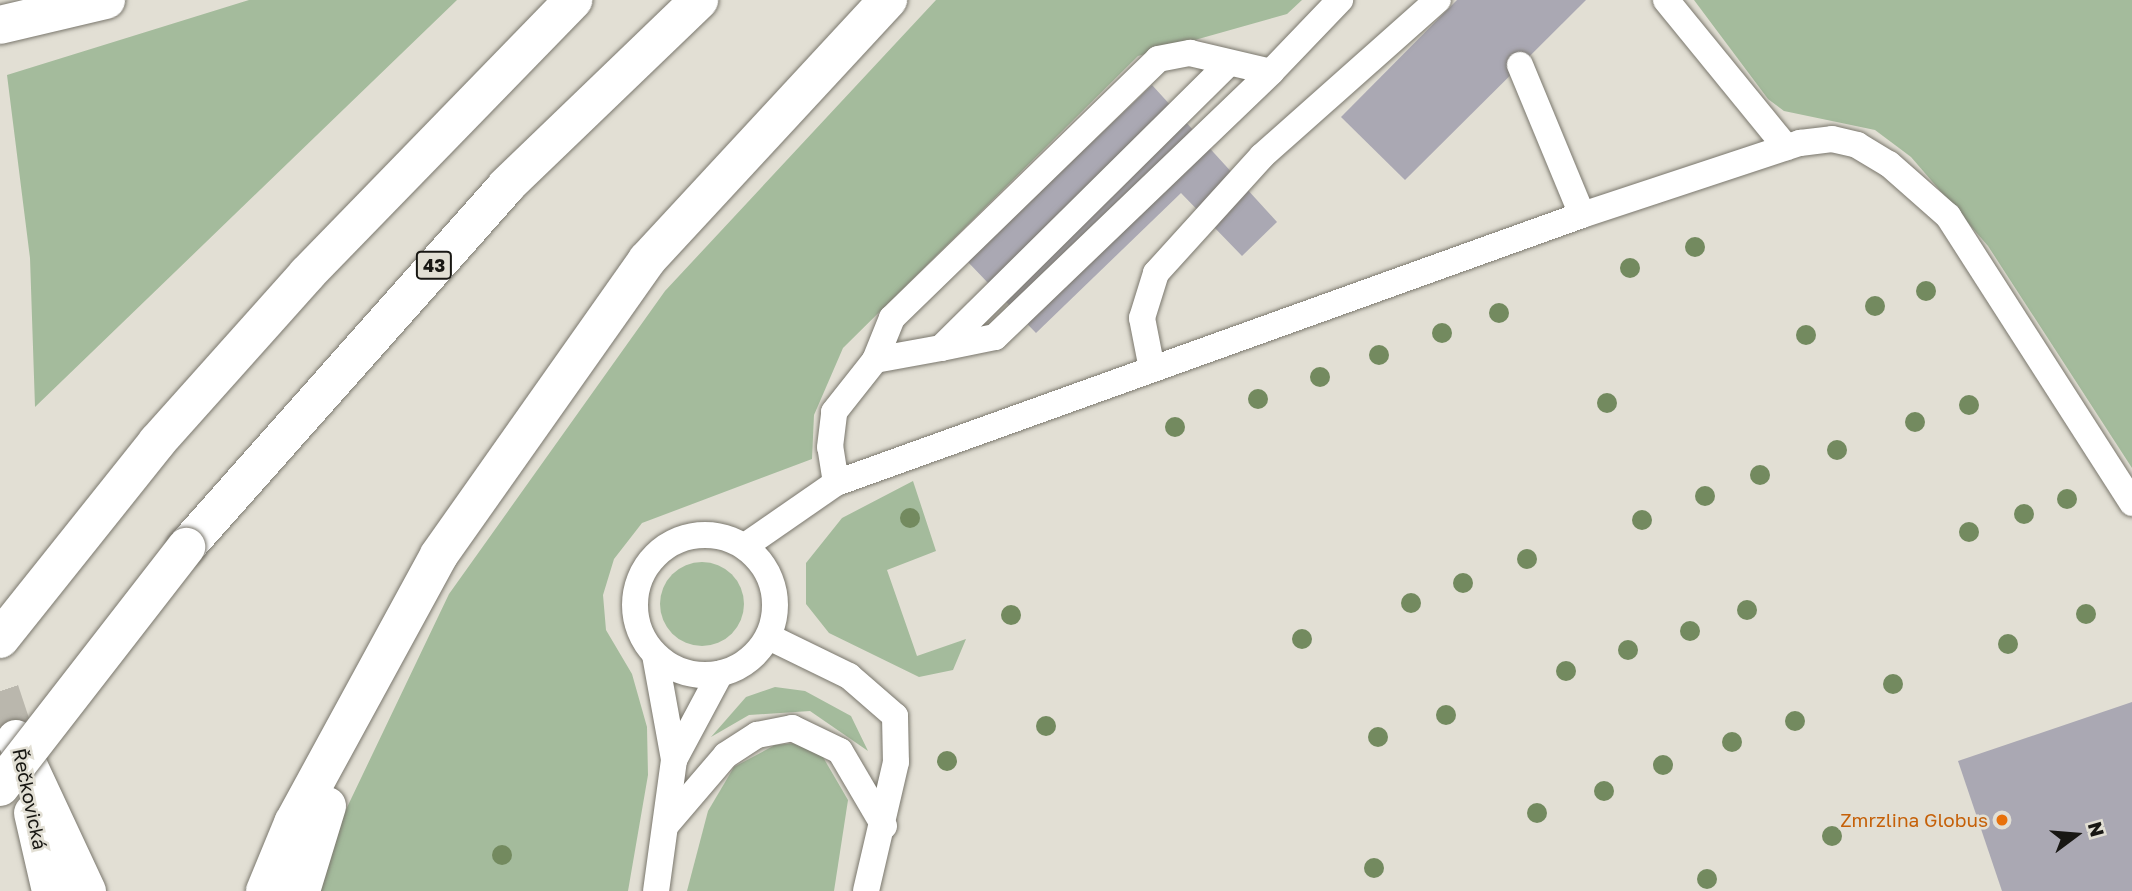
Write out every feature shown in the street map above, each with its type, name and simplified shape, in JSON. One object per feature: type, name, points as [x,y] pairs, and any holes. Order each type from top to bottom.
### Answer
[{"type":"main road","points":[[0,25],[106,0]]},
{"type":"main road","points":[[0,639],[157,442],[316,264],[573,0]]},
{"type":"main road","name":"43","points":[[0,788],[187,547],[506,186],[699,0]]},
{"type":"main road","points":[[265,891],[293,823],[395,630],[439,555],[647,260],[888,0]]},
{"type":"main road","points":[[301,891],[318,827],[383,685],[395,630]]},
{"type":"main road","name":"Řečkovická","points":[[51,891],[16,740],[87,891]]},
{"type":"lane","points":[[874,360],[995,337],[1271,72],[1340,0]]},
{"type":"lane","points":[[1152,369],[1142,318],[1156,273],[1262,156],[1438,0]]},
{"type":"lane","points":[[1666,0],[1786,147]]},
{"type":"lane","points":[[836,483],[830,447],[834,412],[874,360],[892,317],[1158,59],[1190,54],[1271,72]]},
{"type":"lane","points":[[941,348],[1229,63]]},
{"type":"lane","points":[[1520,65],[1582,215]]},
{"type":"lane","points":[[745,546],[836,483],[1582,215],[1786,147],[1832,139],[1857,145],[1948,216],[2132,503]]},
{"type":"lane","points":[[655,655],[674,669],[720,674],[740,666],[769,637],[775,617],[770,577],[745,546],[700,534],[658,551],[635,591],[634,614],[655,655],[674,760],[656,891]]},
{"type":"lane","points":[[769,637],[849,676],[895,716],[896,762],[884,826],[866,891]]},
{"type":"lane","points":[[674,760],[720,674]]},
{"type":"lane","points":[[666,825],[726,755],[757,735],[792,728],[840,751],[884,826]]},
{"type":"green space","points":[[249,0],[457,0],[35,407],[30,258],[7,75]]},
{"type":"green space","points":[[936,0],[1302,0],[1287,14],[1138,56],[843,348],[814,415],[812,459],[642,523],[614,559],[603,595],[606,630],[632,674],[647,727],[648,775],[628,891],[320,891],[330,843],[449,594],[665,291]]},
{"type":"green space","points":[[1694,0],[2132,0],[2132,468],[1988,246],[1911,157],[1875,130],[1784,111],[1768,99]]},
{"type":"green space","points":[[913,481],[936,551],[887,570],[917,656],[966,639],[953,670],[919,677],[829,633],[806,604],[806,563],[842,518]]},
{"type":"green space","points":[[702,562],[718,565],[732,574],[741,588],[744,604],[741,620],[732,634],[718,643],[702,646],[686,643],[672,634],[663,620],[660,604],[663,588],[672,574],[686,565]]},
{"type":"green space","points":[[775,687],[805,691],[851,716],[868,751],[810,711],[749,715],[711,737],[746,697]]},
{"type":"green space","points":[[796,743],[820,752],[848,800],[834,891],[687,891],[708,811],[734,767],[775,745]]},
{"type":"building","points":[[1457,0],[1586,0],[1405,180],[1341,117]]},
{"type":"building","points":[[1152,85],[1277,222],[1242,256],[1181,193],[1036,333],[967,261]]},
{"type":"building","points":[[2132,702],[2132,891],[2002,891],[1958,761]]},
{"type":"tunnel","points":[[0,691],[16,739]]},
{"type":"place","name":"Zmrzlina Globus","points":[[2002,820]]}]
